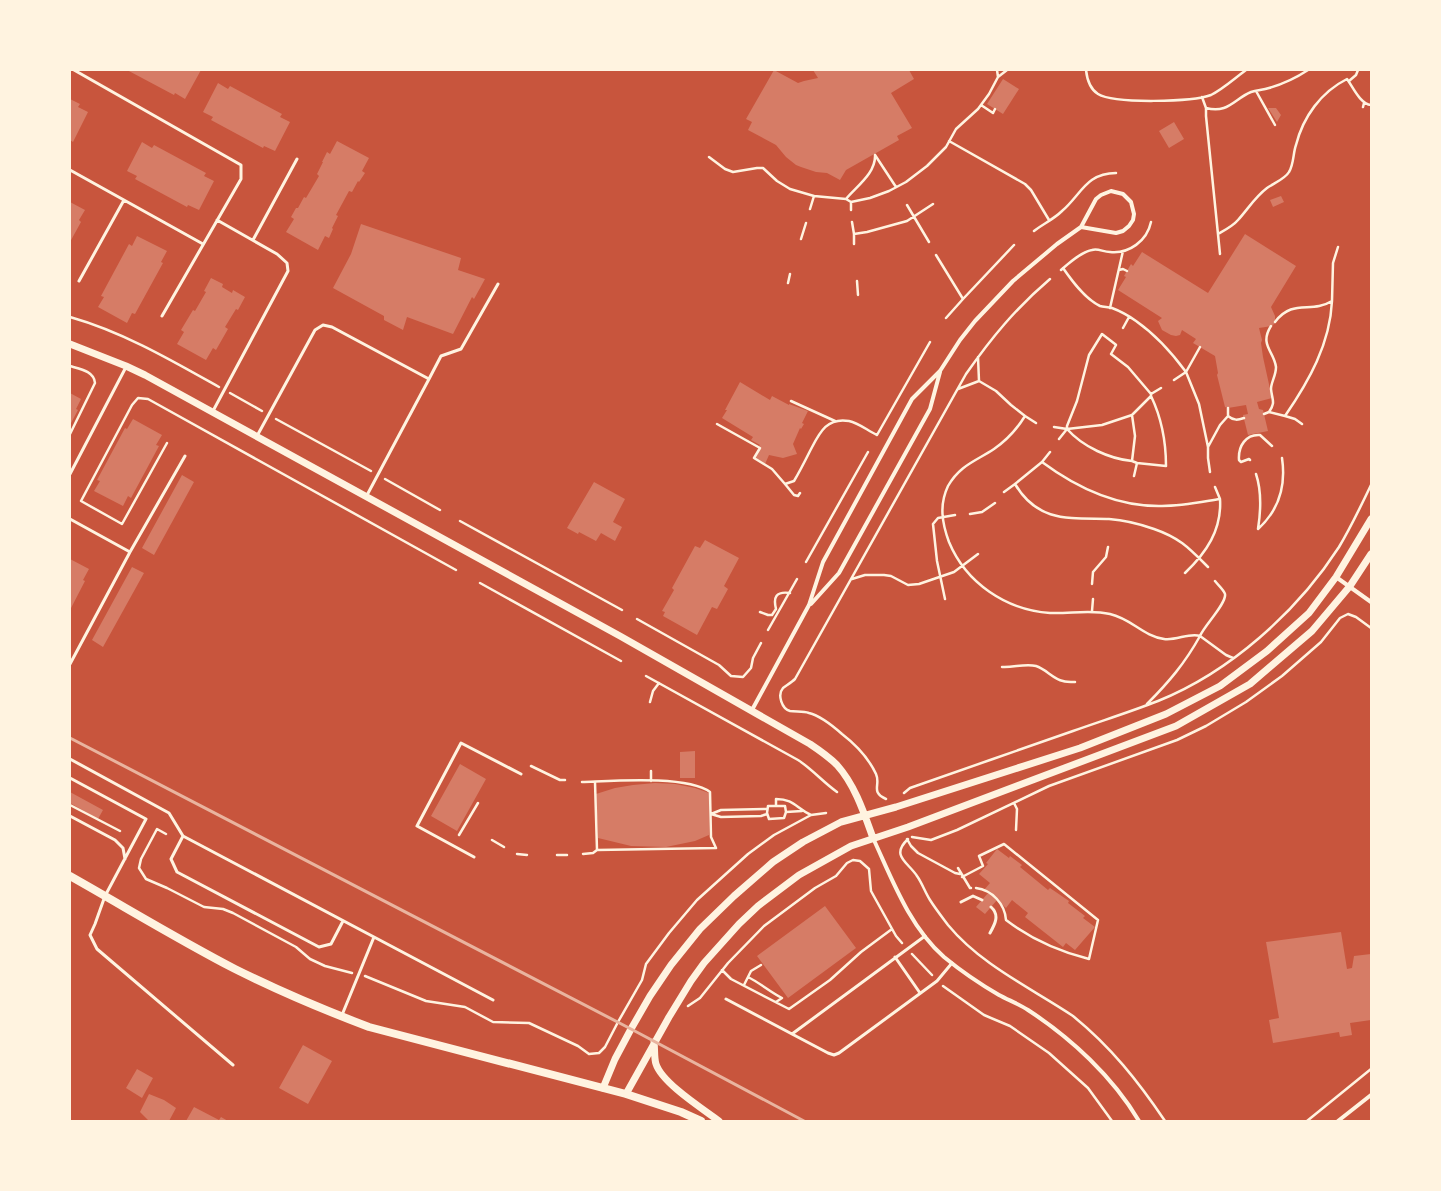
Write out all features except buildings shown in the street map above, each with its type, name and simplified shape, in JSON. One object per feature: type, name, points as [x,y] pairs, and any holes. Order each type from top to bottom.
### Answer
[{"type":"main road","points":[[70,876],[235,969],[291,996],[341,1017],[369,1027],[626,1094],[681,1112],[701,1121]]},
{"type":"street","points":[[752,710],[809,605],[823,562],[912,399],[940,371],[960,340],[975,321],[1012,281],[1057,244],[1081,227],[1096,199],[1111,191],[1123,194],[1131,202],[1134,214],[1133,220],[1123,231],[1116,233],[1081,227]]},
{"type":"street","points":[[70,344],[126,366],[212,412],[620,636],[752,710],[810,744],[828,757],[845,776],[856,796],[873,838],[916,926],[943,956],[952,963],[998,994],[1028,1010],[1084,1055],[1108,1080],[1131,1108],[1138,1121]]},
{"type":"street","points":[[809,605],[839,573],[843,566],[930,409],[940,371]]},
{"type":"street","points":[[603,1088],[615,1059],[650,996],[671,965],[700,929],[734,896],[773,862],[803,842],[841,822],[896,807],[1080,748],[1166,714],[1220,686],[1268,651],[1309,613],[1336,577],[1371,519]]},
{"type":"street","points":[[626,1094],[654,1041],[704,964],[739,924],[779,889],[804,871],[851,846],[908,827],[1176,726],[1250,684],[1312,631],[1350,586],[1371,554]]},
{"type":"street","points":[[1336,577],[1371,602]]},
{"type":"street","points":[[654,1041],[656,1065],[661,1074],[673,1086],[719,1121]]},
{"type":"street","points":[[1338,1121],[1371,1095]]},
{"type":"lane","points":[[74,70],[241,165],[241,179],[162,316]]},
{"type":"lane","points":[[253,240],[297,158]]},
{"type":"lane","points":[[70,170],[203,244]]},
{"type":"lane","points":[[79,282],[124,200]]},
{"type":"lane","points":[[212,412],[288,272],[287,263],[277,254],[217,220]]},
{"type":"lane","points":[[366,497],[441,356],[461,349],[498,284]]},
{"type":"lane","points":[[256,437],[315,330],[323,325],[332,327],[429,379]]},
{"type":"lane","points":[[70,474],[126,366]]},
{"type":"lane","points":[[70,664],[130,552],[185,456]]},
{"type":"lane","points":[[70,519],[130,552]]},
{"type":"lane","points":[[474,856],[416,826],[462,743],[521,774]]},
{"type":"lane","points":[[70,759],[170,813],[183,836],[493,1000]]},
{"type":"lane","points":[[70,778],[146,819],[105,896],[90,935],[97,949],[233,1065]]},
{"type":"lane","points":[[70,816],[115,840],[123,848],[125,859]]},
{"type":"lane","points":[[183,836],[171,859],[177,872],[305,940],[319,947],[330,944],[343,920]]},
{"type":"lane","points":[[961,902],[973,896],[982,900]]},
{"type":"lane","points":[[990,933],[997,917],[996,912],[991,907]]},
{"type":"lane","points":[[792,1034],[925,936]]},
{"type":"lane","points":[[341,1017],[374,937]]},
{"type":"lane","points":[[895,958],[920,993]]},
{"type":"lane","points":[[726,1000],[834,1055],[937,980],[952,963]]},
{"type":"path","points":[[997,70],[998,77]]},
{"type":"path","points":[[709,158],[725,169],[733,172],[763,168],[777,181],[786,186],[814,196],[846,199],[851,202],[870,198],[896,187],[912,178],[937,157],[956,129],[981,104],[989,94],[998,77],[1007,70]]},
{"type":"path","points":[[1086,70],[1088,81],[1096,93],[1109,98],[1137,101],[1202,97],[1212,94],[1246,70]]},
{"type":"path","points":[[1206,108],[1213,110],[1231,106],[1250,92],[1270,88],[1298,77],[1308,70]]},
{"type":"path","points":[[1218,234],[1233,225],[1263,191],[1289,172],[1299,134],[1310,111],[1333,88],[1347,79],[1349,81],[1356,75],[1358,70]]},
{"type":"path","points":[[1349,81],[1364,103],[1371,105]]},
{"type":"path","points":[[1256,91],[1275,125]]},
{"type":"path","points":[[1202,97],[1206,108],[1220,254]]},
{"type":"path","points":[[1363,107],[1364,103]]},
{"type":"path","points":[[981,104],[993,112],[995,109]]},
{"type":"path","points":[[949,141],[1025,184],[1031,190],[1049,220]]},
{"type":"path","points":[[846,199],[870,172],[876,162],[875,155],[896,187]]},
{"type":"path","points":[[1034,231],[1063,211],[1088,182],[1101,175],[1116,173]]},
{"type":"path","points":[[810,209],[814,196]]},
{"type":"path","points":[[851,202],[851,210]]},
{"type":"path","points":[[854,234],[880,229],[907,221],[933,204]]},
{"type":"path","points":[[906,205],[928,242]]},
{"type":"path","points":[[852,222],[854,244]]},
{"type":"path","points":[[1151,222],[1148,232],[1137,244],[1123,251],[1109,252],[1096,249],[1090,250],[1062,269],[1086,296],[1100,306],[1110,308],[1130,317],[1144,327],[1162,342],[1186,372],[1199,404],[1204,424],[1210,472]]},
{"type":"path","points":[[801,239],[806,223]]},
{"type":"path","points":[[946,318],[962,299],[1014,245]]},
{"type":"path","points":[[1284,416],[1302,391],[1319,358],[1327,332],[1332,301],[1333,263],[1338,247]]},
{"type":"path","points":[[1110,308],[1123,251]]},
{"type":"path","points":[[936,255],[962,299]]},
{"type":"path","points":[[1119,270],[1123,269],[1127,271]]},
{"type":"path","points":[[788,283],[790,274]]},
{"type":"path","points":[[888,800],[878,795],[877,776],[868,761],[853,744],[843,734],[818,718],[808,713],[789,711],[785,708],[781,699],[781,692],[795,679],[957,389],[978,356],[1016,310],[1050,279]]},
{"type":"path","points":[[857,281],[858,295]]},
{"type":"path","points":[[1275,322],[1288,310],[1302,306],[1319,307],[1332,301]]},
{"type":"path","points":[[70,317],[118,334],[162,355],[263,412]]},
{"type":"path","points":[[1122,328],[1130,317]]},
{"type":"path","points":[[1264,414],[1269,412],[1274,404],[1271,387],[1276,374],[1274,361],[1267,344],[1268,330],[1271,326]]},
{"type":"path","points":[[1059,439],[1067,429],[1079,392],[1087,359],[1102,334],[1116,344],[1111,354],[1128,366],[1151,395],[1158,409],[1164,430],[1166,466],[1137,463],[1099,451],[1083,442],[1067,429]]},
{"type":"path","points":[[791,401],[836,421],[851,422],[877,436],[930,342]]},
{"type":"path","points":[[1174,380],[1186,372],[1200,347]]},
{"type":"path","points":[[978,356],[979,381]]},
{"type":"path","points":[[70,366],[90,373],[94,378],[95,384],[70,434]]},
{"type":"path","points":[[957,389],[979,381]]},
{"type":"path","points":[[979,381],[996,391],[1011,406],[1036,423]]},
{"type":"path","points":[[1054,427],[1067,429],[1102,425],[1132,415],[1151,395],[1161,388]]},
{"type":"path","points":[[167,443],[122,524],[81,501],[132,405],[138,398],[148,399],[456,570]]},
{"type":"path","points":[[1208,447],[1220,425],[1228,416],[1228,408]]},
{"type":"path","points":[[1269,412],[1295,419],[1302,424]]},
{"type":"path","points":[[1132,415],[1135,436],[1132,461]]},
{"type":"path","points":[[1025,416],[1018,427],[1003,442],[985,455],[967,464],[953,478],[945,494],[942,517],[951,546],[963,566],[983,587],[1015,606],[1050,613],[1092,611],[1121,617],[1155,638],[1173,639],[1192,635],[1200,636],[1226,655],[1233,658]]},
{"type":"path","points":[[1228,416],[1236,420],[1244,418]]},
{"type":"path","points":[[276,419],[371,472]]},
{"type":"path","points":[[785,484],[795,480],[821,431],[829,424],[836,421]]},
{"type":"path","points":[[717,424],[760,448],[754,458],[772,468],[794,495],[798,496],[800,493]]},
{"type":"path","points":[[1250,460],[1241,462],[1239,460],[1240,450],[1246,438],[1260,435],[1272,446]]},
{"type":"path","points":[[806,562],[868,452]]},
{"type":"path","points":[[1004,492],[1042,462],[1050,452]]},
{"type":"path","points":[[1256,474],[1261,503],[1258,529],[1270,516],[1278,502],[1283,481],[1282,458]]},
{"type":"path","points":[[1042,462],[1063,477],[1084,488],[1095,493],[1130,503],[1145,506],[1167,506],[1220,499]]},
{"type":"path","points":[[1134,476],[1137,463]]},
{"type":"path","points":[[385,479],[440,510]]},
{"type":"path","points":[[1015,484],[1018,490],[1033,505],[1042,511],[1052,515],[1072,519],[1110,519],[1154,529],[1182,542],[1208,567]]},
{"type":"path","points":[[903,794],[910,788],[1136,710],[1147,704],[1158,701],[1200,679],[1233,658],[1268,630],[1310,586],[1339,546],[1353,522],[1371,485]]},
{"type":"path","points":[[1185,573],[1199,558],[1215,533],[1220,512],[1220,499],[1215,487]]},
{"type":"path","points":[[970,514],[982,512],[995,503]]},
{"type":"path","points":[[945,599],[938,565],[933,524],[936,519],[955,515]]},
{"type":"path","points":[[460,521],[622,610]]},
{"type":"path","points":[[1092,584],[1093,572],[1106,557],[1108,547]]},
{"type":"path","points":[[851,579],[865,575],[884,575],[912,585],[919,584],[941,578],[954,572],[978,554]]},
{"type":"path","points":[[768,630],[797,579]]},
{"type":"path","points":[[1147,704],[1169,682],[1185,661],[1203,630],[1224,599],[1224,592],[1215,581]]},
{"type":"path","points":[[480,583],[621,661]]},
{"type":"path","points":[[772,616],[776,609],[774,601],[777,595],[782,592],[790,593]]},
{"type":"path","points":[[1092,611],[1093,599]]},
{"type":"path","points":[[760,612],[776,617]]},
{"type":"path","points":[[638,619],[719,665],[731,676],[735,677],[743,677],[751,668],[753,658],[761,643]]},
{"type":"path","points":[[1002,668],[1030,665],[1036,666],[1044,669],[1063,682],[1075,682]]},
{"type":"path","points":[[646,676],[798,760],[811,769],[826,784],[837,792]]},
{"type":"path","points":[[650,702],[653,691],[659,683]]},
{"type":"path","points":[[531,766],[560,780],[565,780]]},
{"type":"path","points":[[651,771],[651,781]]},
{"type":"path","points":[[582,782],[671,781],[705,788],[710,792],[711,837],[716,848],[597,850],[593,853],[583,854]]},
{"type":"path","points":[[595,782],[597,850]]},
{"type":"path","points":[[776,806],[776,799],[786,800],[794,803],[803,811],[811,815]]},
{"type":"path","points":[[459,835],[478,803]]},
{"type":"path","points":[[1014,803],[1017,809],[1016,830]]},
{"type":"path","points":[[70,805],[120,831]]},
{"type":"path","points":[[768,806],[785,806],[786,812],[784,818],[769,819],[767,810],[768,806]]},
{"type":"path","points":[[711,814],[721,810],[767,810]]},
{"type":"path","points":[[741,810],[741,816]]},
{"type":"path","points":[[786,812],[803,811]]},
{"type":"path","points":[[166,834],[157,829],[141,859],[139,868],[146,879],[204,907],[233,913],[296,947],[310,959],[325,966],[359,974],[426,1001],[465,1007],[493,1022],[529,1023],[578,1046],[589,1054],[599,1053],[606,1047],[618,1022],[642,980],[646,964],[669,933],[697,900],[748,854],[774,835],[811,815],[826,813]]},
{"type":"path","points":[[711,814],[721,817],[767,814]]},
{"type":"path","points":[[961,876],[918,853],[907,839],[900,850],[900,858],[916,875],[931,902],[949,925],[974,951],[998,969],[1084,1025],[1116,1056],[1142,1087],[1165,1121]]},
{"type":"path","points":[[492,840],[504,847]]},
{"type":"path","points":[[958,868],[961,876],[970,888],[983,889],[1000,902],[1006,912],[1006,920],[1021,931],[1049,946],[1089,959],[1098,920],[1004,844],[979,856],[983,866],[961,876]]},
{"type":"path","points":[[517,854],[527,855]]},
{"type":"path","points":[[557,855],[567,855]]},
{"type":"path","points":[[722,970],[731,979],[790,1009],[830,980],[861,952],[892,929]]},
{"type":"path","points":[[744,985],[751,971],[761,965]]},
{"type":"path","points":[[748,977],[768,991],[782,998],[776,1002]]},
{"type":"path","points":[[1306,1121],[1371,1069]]},
{"type":"railway","points":[[70,738],[631,1029],[804,1121]]}]
